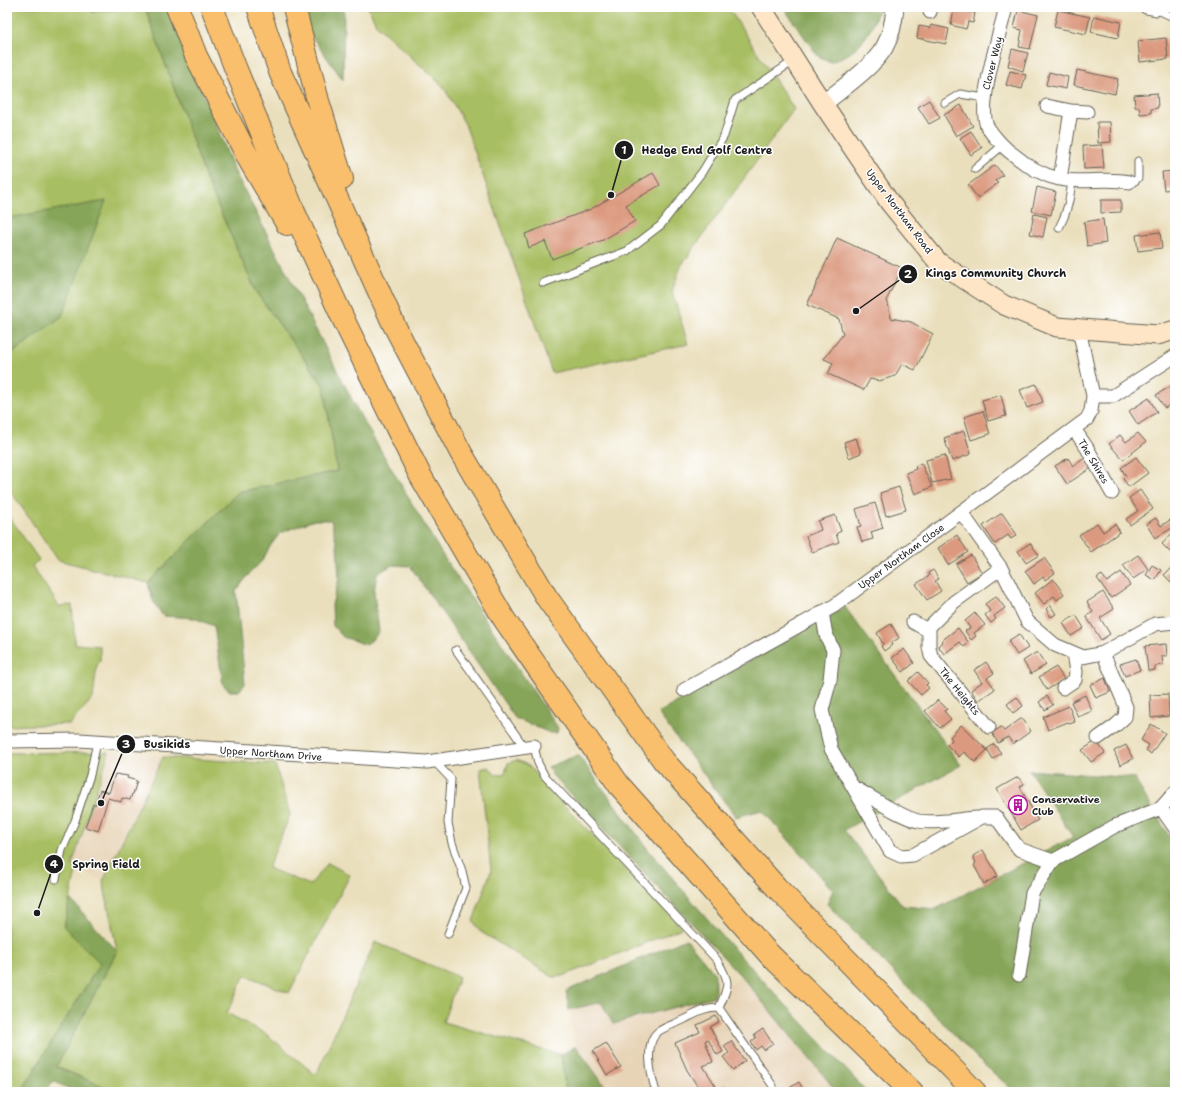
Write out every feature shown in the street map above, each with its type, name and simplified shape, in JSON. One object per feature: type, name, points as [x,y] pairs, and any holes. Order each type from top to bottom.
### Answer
[{"type":"highway","points":[[177,7],[196,56],[251,163],[346,325]]},
{"type":"highway","points":[[212,7],[294,212],[346,325],[420,475],[504,619],[619,785],[769,954],[912,1092]]},
{"type":"highway","points":[[258,7],[280,72],[394,325],[461,453],[547,598],[664,761],[776,887],[975,1092]]},
{"type":"highway","points":[[294,7],[318,101],[369,270]]},
{"type":"main road","name":"Upper Northam Road","points":[[762,7],[823,104],[890,203],[938,262],[1004,305],[1057,327],[1158,335],[1175,330]]},
{"type":"street","points":[[823,104],[874,62],[885,47],[893,25],[896,7]]},
{"type":"street","name":"Clover Way","points":[[1006,7],[984,98],[987,126],[1003,145],[1028,167],[1066,179],[1129,182]]},
{"type":"street","points":[[1047,106],[1071,111],[1086,112]]},
{"type":"street","points":[[1066,179],[1071,111]]},
{"type":"street","name":"Upper Northam Close","points":[[684,690],[834,606],[1087,419],[1091,411],[1093,396],[1078,329]]},
{"type":"street","points":[[1093,396],[1113,396],[1175,356]]},
{"type":"street","name":"The Shires","points":[[1074,430],[1087,448],[1112,493]]},
{"type":"street","points":[[961,512],[1001,568],[1027,621],[1055,646],[1083,657],[1103,653],[1155,624],[1175,622]]},
{"type":"street","points":[[913,622],[929,631],[929,627],[954,602],[1001,568]]},
{"type":"street","points":[[822,612],[826,635],[833,650],[830,680],[822,710],[831,749],[890,851],[901,856],[913,855],[982,817]]},
{"type":"street","name":"The Heights","points":[[929,631],[929,646],[932,656],[989,727]]},
{"type":"street","points":[[1063,688],[1075,680],[1076,672],[1073,653]]},
{"type":"street","points":[[1098,738],[1125,717],[1126,707],[1103,653]]},
{"type":"street","name":"Upper Northam Drive","points":[[7,741],[79,740],[427,762],[530,747]]},
{"type":"street","points":[[853,787],[900,813],[919,821],[996,817],[1019,849],[1053,861]]},
{"type":"street","points":[[1019,975],[1032,893],[1053,861],[1115,826],[1161,808],[1175,792]]},
{"type":"street","points":[[1161,808],[1175,828]]},
{"type":"lane","points":[[1151,8],[1175,18]]},
{"type":"lane","points":[[543,283],[627,251],[662,225],[702,172],[724,136],[734,100],[795,60]]},
{"type":"lane","points":[[945,102],[960,94],[984,98]]},
{"type":"lane","points":[[975,169],[1003,145]]},
{"type":"lane","points":[[1129,182],[1135,181],[1138,178],[1138,161]]},
{"type":"lane","points":[[1059,228],[1066,216],[1066,179]]},
{"type":"lane","points":[[456,650],[530,747],[544,775],[717,960],[724,971],[728,985],[719,1008]]},
{"type":"lane","points":[[56,878],[62,850],[75,821],[90,775],[97,742]]},
{"type":"lane","points":[[434,761],[450,779],[448,822],[452,843],[462,871],[466,888],[448,934]]},
{"type":"lane","points":[[656,1092],[652,1081],[649,1057],[652,1040],[659,1032],[708,1008],[719,1008]]},
{"type":"lane","points":[[719,1008],[772,1086]]},
{"type":"shaded area","points":[[109,752],[163,757],[103,881],[72,865]]},
{"type":"shaded area","points":[[741,976],[837,1092],[609,1092],[576,1046],[569,1010],[601,1002],[714,996]]},
{"type":"green space","points":[[7,7],[92,7],[92,12],[145,7],[207,181],[256,292],[324,386],[337,471],[238,492],[148,583],[58,560],[7,486],[7,357],[62,316],[7,219]]},
{"type":"green space","points":[[92,7],[145,7],[92,12]]},
{"type":"green space","points":[[145,7],[168,7],[235,172],[361,417],[443,556],[558,728],[557,733],[550,733],[515,718],[410,566],[392,565],[377,574],[374,591],[379,632],[367,645],[343,637],[333,626],[332,605],[339,578],[337,545],[331,520],[314,520],[280,533],[262,561],[250,573],[236,591],[245,684],[239,691],[230,691],[223,685],[214,626],[194,618],[163,616],[153,601],[148,583],[238,492],[337,471],[324,386],[256,292],[207,181]]},
{"type":"green space","points":[[294,7],[344,7],[343,80],[297,16]]},
{"type":"green space","points":[[368,7],[728,7],[794,109],[681,266],[672,291],[688,344],[552,373],[465,124],[443,86],[377,26]]},
{"type":"green space","points":[[783,7],[879,7],[868,34],[856,48],[841,58],[831,62],[818,56]]},
{"type":"green space","points":[[106,201],[62,316],[7,357],[7,218]]},
{"type":"green space","points":[[7,513],[39,560],[32,566],[59,606],[72,605],[75,644],[100,646],[100,662],[97,665],[93,698],[70,724],[7,726]]},
{"type":"green space","points":[[845,607],[961,765],[844,830],[903,906],[936,909],[1073,837],[1029,770],[1134,778],[1175,846],[1175,1092],[1015,1092],[981,1062],[827,904],[833,890],[762,810],[736,817],[658,713]]},
{"type":"green space","points":[[109,752],[72,865],[77,867],[64,927],[101,963],[21,1092],[7,1092],[7,753]]},
{"type":"green space","points":[[578,755],[650,852],[730,945],[867,1092],[837,1092],[741,976],[553,776],[548,767]]},
{"type":"green space","points":[[163,757],[275,764],[290,815],[268,868],[310,885],[328,863],[350,875],[289,993],[245,975],[227,1013],[266,1034],[316,1075],[375,942],[459,977],[443,1022],[561,1055],[566,1092],[117,1092],[56,1067],[117,951],[103,881]]},
{"type":"green space","points":[[517,760],[529,766],[542,782],[682,928],[563,976],[553,977],[481,932],[473,921],[491,871],[480,769],[489,767],[495,775],[505,773],[508,763]]},
{"type":"green space","points":[[70,899],[117,951],[56,1067],[117,1092],[76,1092],[53,1081],[46,1092],[21,1092],[100,963],[64,927]]},
{"type":"green space","points":[[686,939],[715,974],[715,996],[613,1024],[601,1002],[569,1010],[566,991]]},
{"type":"green space","points":[[576,1046],[609,1092],[566,1092],[561,1055]]},
{"type":"building","points":[[954,9],[975,13],[973,23],[968,22],[966,29],[951,25]]},
{"type":"building","points":[[1018,10],[1038,15],[1030,49],[1019,47],[1022,30],[1014,28]]},
{"type":"building","points":[[1058,10],[1090,17],[1086,34],[1054,27]]},
{"type":"building","points":[[1094,16],[1121,22],[1118,38],[1091,32]]},
{"type":"building","points":[[931,25],[949,29],[946,44],[917,38],[919,26],[930,28]]},
{"type":"building","points":[[1166,38],[1168,59],[1140,62],[1138,41]]},
{"type":"building","points":[[1012,49],[1028,53],[1023,71],[1008,66]]},
{"type":"building","points":[[1077,70],[1118,79],[1115,94],[1074,85]]},
{"type":"building","points":[[1010,71],[1026,75],[1022,89],[1006,85]]},
{"type":"building","points":[[1049,72],[1068,77],[1066,89],[1046,85]]},
{"type":"building","points":[[1157,93],[1158,108],[1151,109],[1151,113],[1140,114],[1139,107],[1135,107],[1134,95]]},
{"type":"building","points":[[929,100],[940,118],[929,124],[918,107]]},
{"type":"building","points":[[961,105],[973,126],[956,136],[944,115]]},
{"type":"building","points":[[1097,122],[1110,122],[1111,142],[1098,143]]},
{"type":"building","points":[[971,131],[982,148],[971,155],[960,138]]},
{"type":"building","points":[[1102,145],[1104,168],[1084,169],[1083,146]]},
{"type":"building","points":[[995,165],[1003,175],[995,181],[998,183],[978,198],[968,185]]},
{"type":"building","points":[[1175,171],[1175,189],[1164,190],[1162,172]]},
{"type":"building","points":[[653,173],[660,185],[626,205],[635,221],[603,240],[552,259],[545,241],[529,248],[525,234],[591,209]]},
{"type":"building","points":[[1037,187],[1056,192],[1051,215],[1032,211]]},
{"type":"building","points":[[1101,200],[1121,200],[1121,212],[1101,213]]},
{"type":"building","points":[[1034,214],[1047,217],[1043,237],[1030,234]]},
{"type":"building","points":[[1103,219],[1106,243],[1087,246],[1084,222]]},
{"type":"building","points":[[1160,232],[1162,248],[1138,251],[1136,235]]},
{"type":"building","points":[[837,238],[902,268],[887,299],[891,318],[911,322],[933,334],[915,370],[902,364],[895,376],[879,381],[870,379],[864,390],[828,374],[833,363],[824,359],[843,334],[839,319],[807,305]]},
{"type":"building","points":[[1036,384],[1043,402],[1027,408],[1020,390]]},
{"type":"building","points":[[1171,386],[1175,392],[1175,402],[1165,408],[1156,395]]},
{"type":"building","points":[[1001,395],[1006,416],[988,421],[982,400]]},
{"type":"building","points":[[1149,398],[1157,412],[1138,425],[1129,411]]},
{"type":"building","points":[[983,411],[990,434],[971,440],[964,417]]},
{"type":"building","points":[[964,431],[971,454],[952,461],[944,438]]},
{"type":"building","points":[[1138,433],[1146,442],[1123,460],[1109,444],[1120,435],[1126,442]]},
{"type":"building","points":[[856,438],[861,453],[849,458],[844,442]]},
{"type":"building","points":[[945,455],[951,479],[932,483],[926,460]]},
{"type":"building","points":[[1136,457],[1148,473],[1129,487],[1123,479],[1126,476],[1121,468]]},
{"type":"building","points":[[1068,458],[1073,466],[1085,458],[1091,468],[1067,484],[1055,466]]},
{"type":"building","points":[[921,463],[932,487],[915,494],[906,473],[916,469],[915,466]]},
{"type":"building","points":[[899,487],[906,510],[886,516],[880,493]]},
{"type":"building","points":[[1140,490],[1153,509],[1130,525],[1126,519],[1138,511],[1129,498]]},
{"type":"building","points":[[875,503],[883,528],[871,532],[873,539],[862,542],[857,527],[861,526],[856,509]]},
{"type":"building","points":[[1002,513],[1017,535],[1011,539],[1008,535],[995,544],[983,526]]},
{"type":"building","points":[[835,515],[841,531],[836,534],[839,542],[812,552],[806,536],[821,530],[818,521]]},
{"type":"building","points":[[1156,518],[1161,526],[1170,520],[1174,527],[1155,538],[1146,524]]},
{"type":"building","points":[[1097,523],[1103,532],[1115,524],[1120,532],[1091,552],[1079,535]]},
{"type":"building","points":[[1175,530],[1175,557],[1162,544]]},
{"type":"building","points":[[957,535],[968,552],[948,565],[938,548]]},
{"type":"building","points":[[1030,543],[1039,555],[1026,563],[1018,551]]},
{"type":"building","points":[[971,555],[982,573],[967,582],[956,564]]},
{"type":"building","points":[[1138,555],[1148,569],[1133,579],[1123,565]]},
{"type":"building","points":[[1044,558],[1055,573],[1045,580],[1043,577],[1034,584],[1025,571]]},
{"type":"building","points":[[1152,565],[1161,570],[1155,580],[1146,575]]},
{"type":"building","points":[[1174,565],[1175,566],[1175,586],[1164,575]]},
{"type":"building","points":[[933,570],[939,579],[935,581],[941,591],[927,600],[916,584],[929,576],[928,573]]},
{"type":"building","points":[[1121,572],[1130,585],[1111,598],[1097,578],[1102,575],[1107,582]]},
{"type":"building","points":[[1053,579],[1064,594],[1057,600],[1054,596],[1044,604],[1035,593]]},
{"type":"building","points":[[1103,592],[1114,609],[1100,618],[1110,634],[1101,640],[1086,616],[1093,612],[1087,602]]},
{"type":"building","points":[[996,596],[1005,608],[994,616],[996,619],[991,623],[985,615],[990,611],[985,604]]},
{"type":"building","points":[[1050,605],[1056,614],[1051,617],[1046,609]]},
{"type":"building","points":[[975,613],[985,625],[974,633],[976,636],[971,640],[965,631],[970,628],[965,621]]},
{"type":"building","points":[[1076,615],[1084,628],[1071,636],[1063,623]]},
{"type":"building","points":[[891,624],[899,638],[891,643],[892,645],[884,651],[881,646],[883,644],[877,633]]},
{"type":"building","points":[[958,628],[969,643],[964,647],[960,642],[944,654],[938,646],[942,642],[941,641]]},
{"type":"building","points":[[1019,634],[1028,648],[1017,655],[1008,641]]},
{"type":"building","points":[[1166,644],[1167,656],[1162,656],[1163,665],[1155,666],[1155,670],[1148,671],[1145,646]]},
{"type":"building","points":[[904,649],[914,663],[903,672],[892,658]]},
{"type":"building","points":[[1037,652],[1046,665],[1031,674],[1023,661]]},
{"type":"building","points":[[1136,659],[1140,670],[1125,676],[1120,664]]},
{"type":"building","points":[[986,662],[994,673],[987,678],[995,689],[978,701],[971,690],[982,682],[974,670]]},
{"type":"building","points":[[1056,667],[1064,679],[1047,690],[1039,677]]},
{"type":"building","points":[[918,672],[928,683],[926,685],[929,688],[921,695],[908,681]]},
{"type":"building","points":[[1105,678],[1110,692],[1096,698],[1090,685]]},
{"type":"building","points":[[1168,694],[1169,716],[1151,718],[1150,695]]},
{"type":"building","points":[[1085,695],[1092,711],[1078,717],[1071,702]]},
{"type":"building","points":[[1047,696],[1053,705],[1045,710],[1039,702]]},
{"type":"building","points":[[1017,697],[1023,706],[1013,713],[1007,704]]},
{"type":"building","points":[[938,700],[947,709],[944,711],[951,719],[940,728],[925,711]]},
{"type":"building","points":[[1069,706],[1075,722],[1069,724],[1068,722],[1048,730],[1043,717]]},
{"type":"building","points":[[1022,718],[1031,731],[1013,744],[1008,737],[998,743],[992,733],[1001,727],[1004,731]]},
{"type":"building","points":[[1151,724],[1165,733],[1151,754],[1146,750],[1149,745],[1141,740]]},
{"type":"building","points":[[961,725],[987,750],[975,762],[964,752],[959,757],[947,745],[952,740],[950,737]]},
{"type":"building","points":[[1096,741],[1105,753],[1091,762],[1082,750]]},
{"type":"building","points":[[994,744],[1001,753],[993,759],[987,749]]},
{"type":"building","points":[[1126,745],[1133,759],[1120,765],[1114,751]]},
{"type":"building","points":[[115,774],[128,776],[127,778],[137,781],[130,800],[122,798],[121,802],[108,798],[98,831],[85,827],[93,804],[95,805],[100,790],[109,793]]},
{"type":"building","name":"Conservative Club","points":[[1018,777],[1024,784],[1020,787],[1038,820],[1021,830],[997,789]]},
{"type":"building","points":[[983,850],[998,876],[984,884],[974,865],[976,863],[973,856]]},
{"type":"building","points":[[716,1016],[719,1022],[710,1027],[723,1052],[717,1055],[708,1039],[705,1041],[713,1062],[703,1066],[719,1091],[724,1087],[727,1092],[701,1092],[687,1070],[675,1043],[700,1032],[697,1025]]},
{"type":"building","points":[[763,1029],[773,1044],[764,1050],[761,1046],[756,1050],[751,1042],[756,1038],[754,1035]]},
{"type":"building","points":[[731,1041],[745,1061],[733,1070],[723,1057],[729,1053],[724,1046]]},
{"type":"building","points":[[606,1043],[621,1067],[607,1075],[593,1051]]},
{"type":"building","points":[[799,1082],[805,1092],[783,1092]]},
{"type":"place","name":"Hedge End Golf Centre","points":[[611,195]]},
{"type":"place","name":"Kings Community Church","points":[[856,311]]},
{"type":"place","name":"Busikids","points":[[101,803]]},
{"type":"place","name":"Conservative Club","points":[[1018,805]]},
{"type":"place","name":"Spring Field","points":[[37,913]]}]
